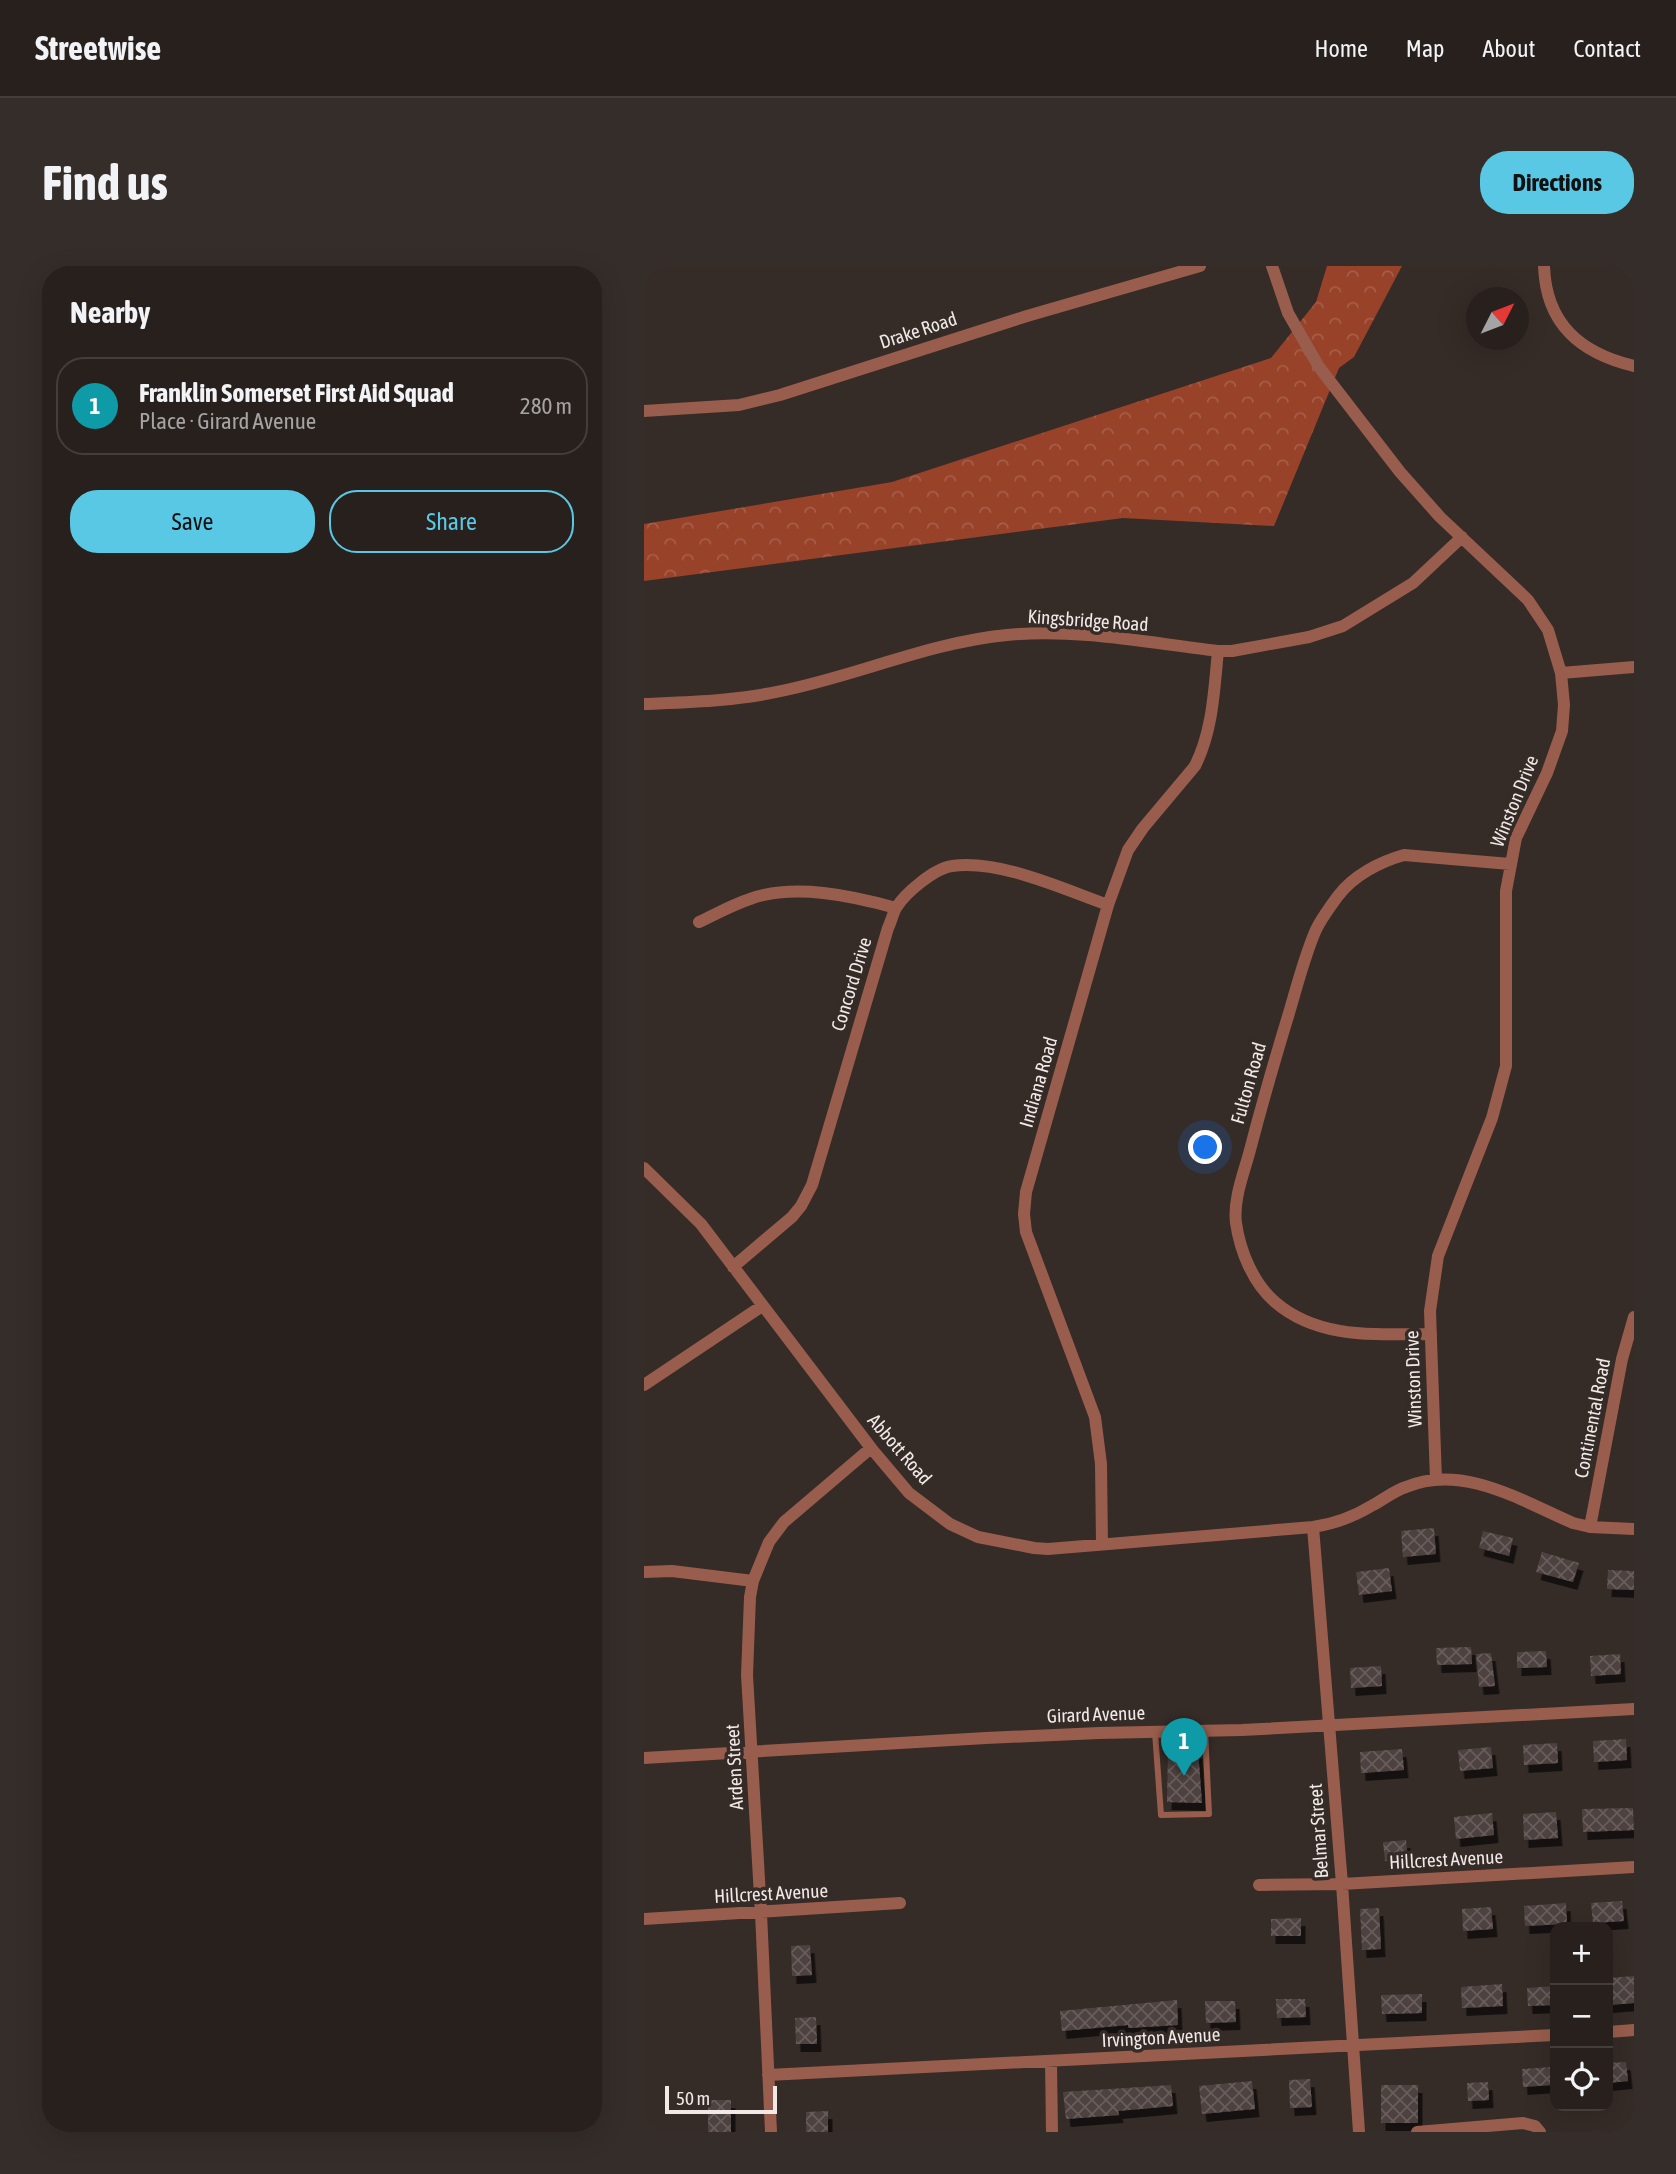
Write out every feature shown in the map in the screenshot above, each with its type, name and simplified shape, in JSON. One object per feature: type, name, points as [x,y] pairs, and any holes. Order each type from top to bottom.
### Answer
[{"type":"street","name":"Drake Road","points":[[644,411],[739,405],[793,391],[1027,316],[1200,266]]},
{"type":"street","name":"Winston Drive","points":[[1272,266],[1288,313],[1320,367],[1400,472],[1440,517],[1528,600],[1548,630],[1561,673],[1564,705],[1562,731],[1547,773],[1516,838],[1506,891],[1506,1066],[1492,1118],[1438,1256],[1430,1311],[1436,1480]]},
{"type":"street","points":[[1544,266],[1544,285],[1553,313],[1581,344],[1609,360],[1634,366]]},
{"type":"street","name":"Kingsbridge Road","points":[[644,704],[716,701],[781,692],[968,641],[1004,635],[1069,634],[1218,651],[1309,638],[1342,626],[1413,583],[1462,537]]},
{"type":"street","name":"Indiana Road","points":[[1102,1544],[1101,1464],[1095,1418],[1026,1232],[1026,1192],[1108,905],[1128,850],[1195,766],[1201,754],[1209,729],[1218,651]]},
{"type":"street","points":[[1561,673],[1634,667]]},
{"type":"street","name":"Fulton Road","points":[[1431,1334],[1352,1333],[1321,1328],[1294,1316],[1262,1288],[1246,1260],[1236,1222],[1236,1202],[1260,1110],[1315,931],[1339,895],[1361,875],[1387,860],[1404,855],[1510,864]]},
{"type":"street","name":"Concord Drive","points":[[733,1268],[792,1217],[812,1185],[888,928],[896,908],[918,885],[938,870],[950,866],[980,864],[1004,869],[1108,905]]},
{"type":"street","points":[[699,922],[751,898],[780,893],[828,893],[896,908]]},
{"type":"street","name":"Abbott Road","points":[[644,1168],[701,1224],[871,1448],[909,1493],[950,1524],[978,1537],[1034,1548],[1313,1527],[1369,1508],[1406,1486],[1436,1480],[1476,1482],[1573,1523],[1590,1527],[1634,1529]]},
{"type":"street","points":[[644,1385],[762,1306]]},
{"type":"street","name":"Continental Road","points":[[1590,1527],[1622,1359],[1634,1317]]},
{"type":"street","name":"Arden Street","points":[[771,2132],[747,1675],[750,1597],[769,1542],[784,1522],[871,1448]]},
{"type":"street","name":"Belmar Street","points":[[1313,1527],[1359,2132]]},
{"type":"street","points":[[644,1573],[672,1571],[754,1581]]},
{"type":"street","name":"Girard Avenue","points":[[644,1758],[986,1738],[1205,1731],[1634,1709]]},
{"type":"street","name":"Hillcrest Avenue","points":[[1259,1885],[1342,1884],[1634,1867]]},
{"type":"street","name":"Hillcrest Avenue","points":[[644,1919],[900,1903]]},
{"type":"street","points":[[1613,2032],[1634,2030]]},
{"type":"street","name":"Irvington Avenue","points":[[768,2075],[1550,2035]]},
{"type":"street","points":[[1051,2062],[1052,2132]]},
{"type":"street","points":[[1417,2132],[1523,2123],[1535,2126],[1540,2132]]},
{"type":"lane","points":[[1155,1732],[1161,1815],[1209,1814],[1205,1731]]},
{"type":"green space","points":[[1327,266],[1402,266],[1354,357],[1339,368],[1274,526],[1123,518],[644,581],[644,524],[892,482],[1271,358],[1316,302]]},
{"type":"building","points":[[1434,1528],[1436,1554],[1403,1557],[1401,1531]]},
{"type":"building","points":[[1483,1531],[1513,1538],[1509,1556],[1479,1548]]},
{"type":"building","points":[[1542,1552],[1579,1563],[1573,1582],[1536,1572]]},
{"type":"building","points":[[1389,1568],[1392,1591],[1359,1595],[1356,1572]]},
{"type":"building","points":[[1608,1570],[1634,1571],[1634,1590],[1607,1589]]},
{"type":"building","points":[[1471,1647],[1472,1664],[1437,1665],[1436,1648]]},
{"type":"building","points":[[1546,1651],[1547,1667],[1517,1668],[1517,1652]]},
{"type":"building","points":[[1491,1653],[1495,1686],[1479,1687],[1476,1654]]},
{"type":"building","points":[[1620,1654],[1621,1674],[1591,1676],[1590,1656]]},
{"type":"building","points":[[1381,1666],[1382,1686],[1351,1688],[1350,1668]]},
{"type":"building","points":[[1626,1739],[1627,1760],[1594,1762],[1593,1741]]},
{"type":"building","points":[[1557,1743],[1558,1763],[1524,1765],[1523,1745]]},
{"type":"building","points":[[1491,1747],[1493,1768],[1460,1771],[1458,1750]]},
{"type":"building","points":[[1168,1748],[1198,1750],[1202,1803],[1167,1802]]},
{"type":"building","points":[[1402,1749],[1404,1770],[1361,1773],[1360,1752]]},
{"type":"building","points":[[1633,1808],[1634,1830],[1583,1832],[1582,1809]]},
{"type":"building","points":[[1556,1812],[1558,1838],[1524,1840],[1523,1814]]},
{"type":"building","points":[[1492,1813],[1494,1835],[1456,1839],[1454,1817]]},
{"type":"building","points":[[1406,1840],[1408,1860],[1385,1861],[1383,1842]]},
{"type":"building","points":[[1622,1901],[1624,1921],[1593,1922],[1591,1903]]},
{"type":"building","points":[[1566,1903],[1567,1922],[1525,1926],[1524,1906]]},
{"type":"building","points":[[1491,1907],[1493,1929],[1463,1931],[1462,1909]]},
{"type":"building","points":[[1379,1908],[1381,1949],[1362,1950],[1360,1909]]},
{"type":"building","points":[[1301,1918],[1301,1936],[1271,1936],[1271,1919]]},
{"type":"building","points":[[810,1945],[812,1975],[792,1976],[791,1946]]},
{"type":"building","points":[[1634,1976],[1634,2003],[1613,2005],[1613,1978]]},
{"type":"building","points":[[1502,1984],[1503,2006],[1462,2008],[1461,1987]]},
{"type":"building","points":[[1550,1986],[1550,2005],[1528,2006],[1527,1988]]},
{"type":"building","points":[[1422,1994],[1422,2013],[1382,2014],[1381,1995]]},
{"type":"building","points":[[1276,1999],[1305,1999],[1306,2017],[1277,2018]]},
{"type":"building","points":[[1177,2000],[1178,2025],[1128,2028],[1128,2025],[1062,2031],[1060,2011]]},
{"type":"building","points":[[1205,2001],[1235,2001],[1236,2022],[1206,2023]]},
{"type":"building","points":[[816,2017],[817,2044],[796,2044],[795,2018]]},
{"type":"building","points":[[1626,2062],[1628,2081],[1613,2082],[1613,2063]]},
{"type":"building","points":[[1550,2067],[1550,2085],[1523,2087],[1522,2069]]},
{"type":"building","points":[[1310,2079],[1312,2107],[1290,2108],[1289,2080]]},
{"type":"building","points":[[1252,2081],[1255,2109],[1202,2114],[1199,2086]]},
{"type":"building","points":[[1488,2082],[1489,2100],[1468,2101],[1467,2083]]},
{"type":"building","points":[[1171,2085],[1173,2106],[1118,2111],[1119,2115],[1066,2119],[1063,2092]]},
{"type":"building","points":[[1381,2085],[1418,2085],[1418,2123],[1381,2123]]},
{"type":"building","points":[[708,2100],[731,2100],[731,2132],[708,2132]]},
{"type":"building","points":[[828,2111],[828,2132],[806,2132],[806,2112]]},
{"type":"place","name":"Franklin Somerset First Aid Squad","points":[[1184,1776]]}]
